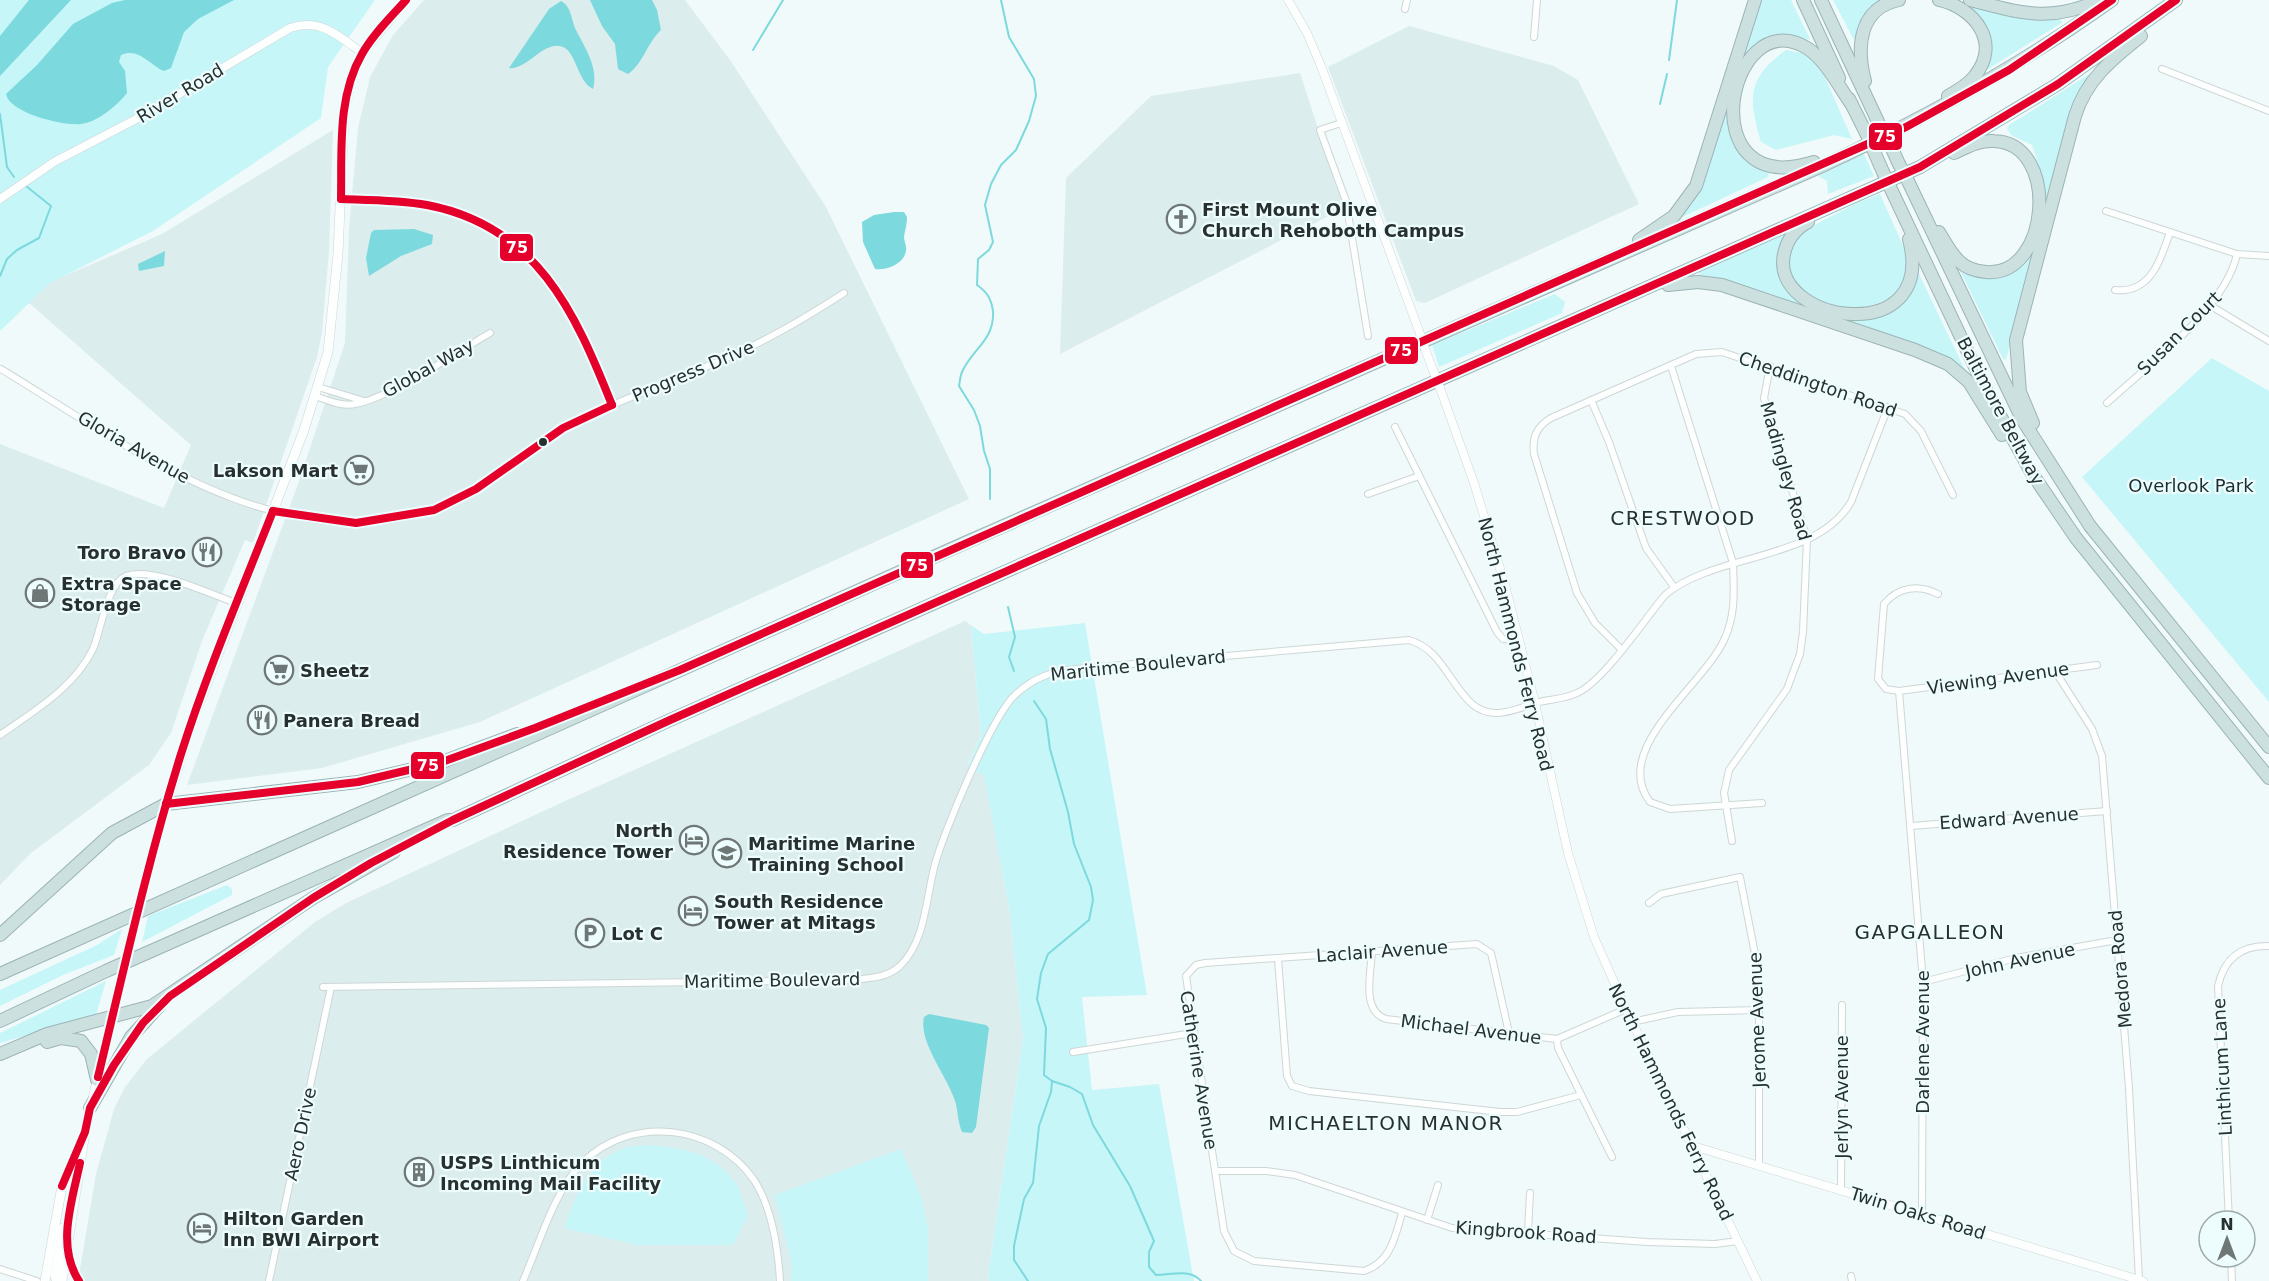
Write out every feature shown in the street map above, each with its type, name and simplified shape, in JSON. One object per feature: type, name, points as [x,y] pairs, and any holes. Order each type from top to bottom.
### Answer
[{"type":"highway","points":[[1611,259],[1662,225],[1690,197],[1701,174],[1755,0]]},
{"type":"highway","name":"Baltimore Beltway","points":[[1803,0],[2005,426],[2057,511],[2269,778]]},
{"type":"highway","name":"Baltimore Beltway","points":[[1821,0],[2022,419],[2062,483],[2118,562],[2269,747]]},
{"type":"highway","points":[[1872,108],[1863,73],[1862,32],[1877,10],[1899,0]]},
{"type":"highway","points":[[1906,127],[1966,84],[1974,76],[1983,58],[1984,39],[1977,22],[1965,10],[1939,0]]},
{"type":"highway","points":[[1970,0],[2018,12],[2048,16],[2077,10],[2100,0]]},
{"type":"highway","points":[[0,974],[1906,127],[2009,70],[2112,0]]},
{"type":"highway","points":[[1920,167],[2058,84],[2176,0]]},
{"type":"highway","points":[[2062,483],[2062,472],[2028,416],[2020,393],[2016,355],[2019,324],[2082,96],[2111,60],[2182,0]]},
{"type":"highway","points":[[1852,105],[1809,49],[1792,42],[1774,42],[1757,50],[1743,66],[1736,89],[1736,128],[1743,147],[1749,155],[1757,162],[1778,169],[1800,167],[1864,146]]},
{"type":"highway","points":[[1617,303],[1920,167],[1982,142],[2001,142],[2018,148],[2033,168],[2038,194],[2036,224],[2027,251],[2011,267],[2001,272],[1981,272],[1969,268],[1952,253],[1913,194]]},
{"type":"highway","points":[[1826,210],[1802,225],[1788,240],[1783,259],[1786,280],[1803,300],[1815,305],[1841,311],[1872,312],[1898,301],[1910,286],[1912,254],[1900,208]]},
{"type":"highway","points":[[5,1052],[47,1034],[142,1010],[170,996],[313,898],[453,820],[660,724],[1535,336],[1660,286],[1712,283],[1937,358],[1969,382],[1998,429],[2057,511]]},
{"type":"highway","points":[[0,935],[112,833],[166,804],[358,782],[432,765],[536,728],[680,670]]},
{"type":"highway","points":[[0,1021],[117,966],[448,820],[453,820]]},
{"type":"highway","points":[[90,1108],[131,1037],[170,996]]},
{"type":"highway","points":[[5,1052],[61,1038],[81,1041],[91,1054],[97,1080]]},
{"type":"main road","points":[[62,1281],[90,1108],[166,804],[190,725],[273,511],[316,391],[332,327],[346,97],[362,53],[406,0]]},
{"type":"main road","points":[[45,1281],[62,1185],[85,1132]]},
{"type":"main road","points":[[57,1281],[55,1276],[68,1200],[62,1185]]},
{"type":"street","name":"North Hammonds Ferry Road","points":[[1288,0],[1310,38],[1474,483],[1519,640],[1557,807],[1581,897],[1626,1009],[1756,1281]]},
{"type":"street","points":[[1405,9],[1407,0]]},
{"type":"street","points":[[1534,37],[1537,0]]},
{"type":"street","name":"River Road","points":[[0,199],[54,162],[142,116],[290,28],[301,24],[317,24],[328,28],[362,53]]},
{"type":"street","points":[[2163,69],[2269,111]]},
{"type":"street","points":[[1341,123],[1320,130],[1346,201],[1368,336]]},
{"type":"street","points":[[341,199],[389,200],[441,208],[491,228],[513,243],[537,264],[570,307],[612,405]]},
{"type":"street","points":[[2106,211],[2237,254],[2269,256]]},
{"type":"street","points":[[2115,290],[2132,290],[2146,281],[2160,261],[2170,232]]},
{"type":"street","name":"Susan Court","points":[[2107,403],[2211,306],[2229,279],[2237,254]]},
{"type":"street","name":"Progress Drive","points":[[273,511],[356,523],[434,510],[476,489],[563,428],[612,405],[745,350],[844,293]]},
{"type":"street","points":[[2211,306],[2269,341]]},
{"type":"street","name":"Global Way","points":[[316,391],[346,405],[364,401],[388,392],[490,333]]},
{"type":"street","name":"Cheddington Road","points":[[1621,649],[1595,623],[1578,594],[1534,454],[1536,431],[1541,424],[1591,400],[1696,354],[1722,352],[1770,366],[1905,414],[1921,431],[1953,495]]},
{"type":"street","points":[[1671,366],[1732,563],[1732,618],[1724,641],[1703,673],[1649,740],[1639,772],[1644,794],[1658,807],[1670,809],[1762,803]]},
{"type":"street","name":"Madingley Road","points":[[1732,841],[1725,805],[1725,783],[1733,761],[1778,705],[1795,672],[1803,632],[1807,539],[1764,398],[1770,366]]},
{"type":"street","name":"Gloria Avenue","points":[[1,369],[180,477],[273,511]]},
{"type":"street","points":[[1591,400],[1610,442],[1646,548],[1674,587],[1732,563],[1807,539],[1830,527],[1846,510],[1888,407]]},
{"type":"street","points":[[1395,427],[1497,632],[1503,639],[1519,640]]},
{"type":"street","points":[[1368,494],[1419,476]]},
{"type":"street","points":[[0,735],[52,698],[84,665],[93,648],[114,586],[124,576],[135,574],[153,576],[236,603]]},
{"type":"street","name":"Maritime Boulevard","points":[[323,987],[853,980],[892,972],[909,955],[916,940],[940,846],[999,716],[1013,697],[1026,685],[1057,671],[1409,640],[1428,648],[1463,694],[1480,710],[1501,713],[1569,696],[1584,689],[1597,679],[1674,587]]},
{"type":"street","points":[[1899,691],[1886,689],[1878,679],[1884,604],[1890,596],[1905,589],[1924,588],[1938,594]]},
{"type":"street","name":"Viewing Avenue","points":[[1899,691],[2097,664]]},
{"type":"street","name":"Medora Road","points":[[2055,671],[2101,748],[2117,940],[2140,1281]]},
{"type":"street","name":"Darlene Avenue","points":[[1899,691],[1923,982],[1922,1215]]},
{"type":"street","name":"Edward Avenue","points":[[1911,826],[2107,811]]},
{"type":"street","name":"Jerome Avenue","points":[[1649,903],[1661,894],[1740,877],[1754,938],[1759,1010],[1759,1165]]},
{"type":"street","name":"John Avenue","points":[[1923,982],[2016,958],[2117,940]]},
{"type":"street","name":"Laclair Avenue","points":[[1190,970],[1205,963],[1482,945],[1491,953],[1509,1033]]},
{"type":"street","name":"Linthicum Lane","points":[[2228,1209],[2218,986],[2221,972],[2238,952],[2247,948],[2269,946]]},
{"type":"street","name":"Michael Avenue","points":[[1372,951],[1370,1003],[1378,1017],[1557,1039],[1626,1009]]},
{"type":"street","points":[[1278,959],[1287,1076],[1292,1086],[1309,1091],[1500,1112],[1517,1112],[1581,1095]]},
{"type":"street","name":"Catherine Avenue","points":[[1190,970],[1185,984],[1227,1242],[1234,1251],[1254,1261],[1364,1271],[1372,1268],[1388,1255],[1402,1213]]},
{"type":"street","name":"Aero Drive","points":[[269,1281],[332,987]]},
{"type":"street","name":"Jerlyn Avenue","points":[[1841,1190],[1842,1005]]},
{"type":"street","points":[[1632,1022],[1678,1012],[1759,1010]]},
{"type":"street","points":[[1073,1052],[1193,1033]]},
{"type":"street","points":[[1557,1039],[1581,1095],[1612,1157]]},
{"type":"street","points":[[523,1281],[562,1192],[582,1163],[618,1139],[661,1131],[698,1137],[724,1150],[743,1166],[764,1199],[779,1264],[780,1281]]},
{"type":"street","name":"Twin Oaks Road","points":[[1693,1146],[2140,1281]]},
{"type":"street","name":"Kingbrook Road","points":[[1215,1170],[1266,1170],[1295,1174],[1402,1213],[1452,1228],[1647,1242],[1716,1244],[1738,1241]]},
{"type":"street","points":[[1427,1220],[1438,1185]]},
{"type":"street","points":[[1528,1232],[1530,1193]]},
{"type":"street","points":[[66,1252],[70,1269],[79,1281]]},
{"type":"street","points":[[0,1269],[37,1281]]},
{"type":"shaded area","points":[[424,0],[685,0],[730,60],[826,207],[969,499],[480,722],[322,768],[187,785],[298,484],[345,343],[349,228],[358,128],[370,77],[393,35]]},
{"type":"shaded area","points":[[1409,26],[1554,66],[1578,80],[1639,204],[1425,303],[1416,301],[1328,67]]},
{"type":"shaded area","points":[[1300,73],[1344,208],[1060,354],[1066,178],[1151,96]]},
{"type":"shaded area","points":[[333,130],[329,252],[322,333],[317,357],[253,543],[245,540],[202,641],[171,733],[149,765],[31,853],[0,885],[0,444],[164,508],[191,445],[20,295],[162,234]]},
{"type":"shaded area","points":[[965,621],[971,625],[981,735],[967,766],[984,774],[1010,913],[1023,1039],[988,1276],[990,1281],[78,1281],[96,1174],[114,1109],[125,1087],[147,1059],[315,922],[346,903],[563,802]]},
{"type":"green space","points":[[0,0],[375,0],[328,67],[321,118],[153,231],[50,283],[0,331]]},
{"type":"green space","points":[[1758,0],[1791,0],[1810,39],[1774,37],[1767,39],[1748,52],[1737,66]]},
{"type":"green space","points":[[1833,0],[1883,0],[1866,14],[1854,40]]},
{"type":"green space","points":[[1964,1],[2059,18],[2063,22],[1980,74],[1982,22],[1963,4]]},
{"type":"green space","points":[[1786,50],[1802,53],[1820,66],[1852,139],[1834,135],[1776,150],[1761,142],[1754,113],[1754,90],[1764,70]]},
{"type":"green space","points":[[2091,73],[2074,104],[2042,212],[2037,159],[2032,145],[2011,135],[2007,129],[2009,125]]},
{"type":"green space","points":[[1734,75],[1731,111],[1733,135],[1743,156],[1756,167],[1769,173],[1768,177],[1674,221],[1691,200]]},
{"type":"green space","points":[[1864,154],[1874,176],[1828,194],[1827,181],[1818,176]]},
{"type":"green space","points":[[1880,194],[1909,259],[1902,291],[1874,305],[1851,308],[1798,293],[1785,264],[1799,233],[1859,202]]},
{"type":"green space","points":[[1791,232],[1780,272],[1793,296],[1809,308],[1808,310],[1715,279],[1698,276],[1700,272]]},
{"type":"green space","points":[[2034,249],[2006,360],[2003,359],[1958,266],[1967,272],[2022,263]]},
{"type":"green space","points":[[1918,272],[1967,374],[1848,322],[1848,316],[1885,313],[1901,304],[1913,286]]},
{"type":"green space","points":[[1555,294],[1565,302],[1562,313],[1439,367],[1432,345]]},
{"type":"green space","name":"Overlook Park","points":[[2212,358],[2269,391],[2269,702],[2082,477]]},
{"type":"green space","points":[[1085,623],[1147,995],[1082,997],[1092,1090],[1159,1084],[1194,1281],[990,1281],[988,1276],[1023,1039],[1010,913],[984,775],[967,767],[981,735],[971,625],[984,634]]},
{"type":"green space","points":[[227,885],[232,889],[232,895],[142,942],[148,916]]},
{"type":"green space","points":[[122,929],[114,955],[63,975],[0,1006],[0,990],[97,945]]},
{"type":"green space","points":[[106,981],[96,1015],[0,1043],[0,1033]]},
{"type":"green space","points":[[646,1145],[685,1150],[697,1154],[718,1165],[728,1174],[739,1188],[748,1216],[733,1245],[638,1245],[564,1228],[585,1181],[601,1161],[622,1149]]},
{"type":"green space","points":[[901,1149],[921,1196],[928,1229],[928,1281],[791,1281],[792,1265],[775,1195]]},
{"type":"water","points":[[29,0],[71,0],[0,76],[0,36]]},
{"type":"water","points":[[125,0],[234,0],[198,19],[184,32],[171,68],[164,71],[133,53],[121,55],[119,62],[125,71],[127,93],[100,117],[87,123],[62,123],[38,117],[16,107],[9,101],[6,94],[37,65],[73,24],[112,3]]},
{"type":"water","points":[[590,0],[652,0],[657,10],[661,30],[638,65],[628,74],[618,69],[615,44],[602,26]]},
{"type":"water","points":[[561,1],[569,10],[593,66],[593,89],[586,84],[573,58],[562,47],[554,46],[521,65],[509,68],[549,9]]},
{"type":"water","points":[[904,212],[907,217],[904,237],[905,256],[894,266],[875,269],[863,242],[862,222],[874,215]]},
{"type":"water","points":[[414,229],[433,235],[432,244],[401,256],[369,276],[366,258],[371,233],[374,230]]},
{"type":"water","points":[[165,251],[164,266],[139,271],[138,264]]},
{"type":"water","points":[[929,1014],[986,1025],[989,1028],[976,1127],[972,1133],[962,1132],[956,1104],[925,1038],[924,1017]]},
{"type":"waterway","points":[[753,50],[783,0]]},
{"type":"waterway","points":[[990,499],[990,469],[980,426],[974,410],[959,386],[960,377],[966,364],[987,337],[993,321],[990,299],[977,285],[978,259],[989,250],[993,242],[985,205],[991,184],[1001,165],[1016,150],[1029,121],[1036,96],[1034,79],[1009,37],[1001,0]]},
{"type":"waterway","points":[[1669,60],[1677,0]]},
{"type":"waterway","points":[[1660,104],[1667,74]]},
{"type":"waterway","points":[[0,114],[7,167],[14,177]]},
{"type":"waterway","points":[[0,276],[7,259],[17,250],[39,238],[51,206],[26,186]]},
{"type":"waterway","points":[[1008,607],[1015,637],[1009,657],[1014,671]]},
{"type":"waterway","points":[[1034,701],[1046,719],[1050,749],[1068,812],[1074,844],[1091,887],[1093,900],[1089,920],[1048,954],[1041,973],[1037,999],[1046,1028],[1044,1075],[1082,1094],[1093,1125],[1130,1186],[1154,1241],[1149,1252],[1149,1267],[1156,1275],[1186,1273],[1201,1281]]},
{"type":"waterway","points":[[1028,1281],[1014,1260],[1014,1246],[1024,1199],[1033,1183],[1039,1126],[1051,1092],[1052,1081]]},
{"type":"transit line","name":"75","points":[[341,199],[342,125],[348,88],[362,54],[371,40],[406,0]]},
{"type":"transit line","name":"75","points":[[166,804],[358,782],[442,762],[535,728],[680,670],[1906,127],[2009,70],[2112,0]]},
{"type":"transit line","name":"75","points":[[62,1186],[85,1132],[90,1108],[114,1065],[143,1023],[170,996],[313,898],[371,863],[453,820],[670,720],[1920,167],[2058,84],[2176,0]]},
{"type":"transit line","name":"75","points":[[341,199],[427,205],[465,216],[497,232],[524,253],[547,278],[566,306],[583,337],[612,405]]},
{"type":"transit line","name":"75","points":[[273,511],[356,523],[434,510],[476,489],[563,428],[612,405]]},
{"type":"transit line","name":"75","points":[[98,1077],[147,874],[181,754],[213,662],[273,511]]},
{"type":"transit line","name":"75","points":[[79,1281],[68,1253],[67,1238],[70,1208],[80,1163]]},
{"type":"place","name":"First Mount Olive Church Rehoboth Campus","points":[[1181,219]]},
{"type":"place","name":"Lakson Mart","points":[[359,470]]},
{"type":"place","name":"Toro Bravo","points":[[207,552]]},
{"type":"place","name":"Extra Space Storage","points":[[40,593]]},
{"type":"place","name":"Sheetz","points":[[279,670]]},
{"type":"place","name":"Panera Bread","points":[[262,720]]},
{"type":"place","name":"North Residence Tower","points":[[694,840]]},
{"type":"place","name":"Maritime Marine Training School","points":[[727,853]]},
{"type":"place","name":"South Residence Tower at Mitags","points":[[693,911]]},
{"type":"place","name":"Lot C","points":[[590,933]]},
{"type":"place","name":"USPS Linthicum Incoming Mail Facility","points":[[419,1172]]},
{"type":"place","name":"Hilton Garden Inn BWI Airport","points":[[202,1228]]},
{"type":"district","name":"CRESTWOOD","points":[[1683,518]]},
{"type":"district","name":"GAPGALLEON","points":[[1930,932]]},
{"type":"district","name":"MICHAELTON MANOR","points":[[1386,1123]]}]
